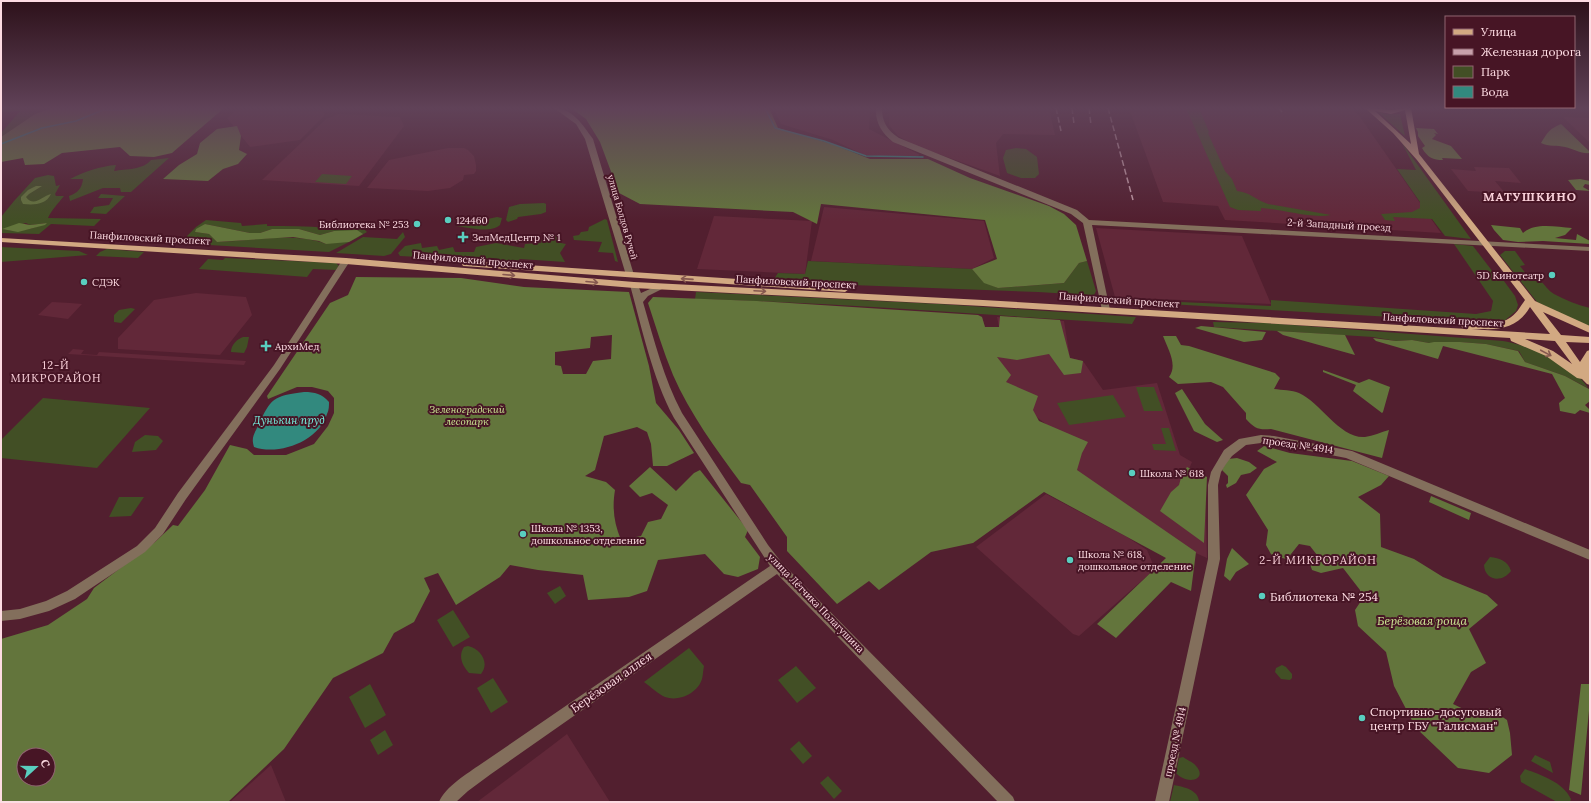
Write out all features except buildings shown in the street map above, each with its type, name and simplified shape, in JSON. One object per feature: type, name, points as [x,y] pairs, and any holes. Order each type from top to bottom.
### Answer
[{"type":"main road","points":[[1408,145],[1416,153],[1530,300],[1590,382]]},
{"type":"main road","points":[[1414,145],[1416,153]]},
{"type":"main road","name":"Панфиловский проспект","points":[[1,235],[632,280],[664,286],[1462,326],[1556,335],[1590,340]]},
{"type":"main road","name":"Панфиловский проспект","points":[[1,240],[1105,308],[1497,334],[1590,334]]},
{"type":"main road","points":[[1462,326],[1495,326],[1513,322],[1521,315],[1530,300]]},
{"type":"main road","points":[[1530,300],[1552,313],[1590,330]]},
{"type":"main road","points":[[1497,334],[1517,340],[1545,352],[1570,367],[1590,382]]},
{"type":"main road","points":[[1590,353],[1584,364],[1590,382]]},
{"type":"street","name":"улица Болдов Ручей","points":[[591,145],[632,280]]},
{"type":"street","points":[[910,145],[1074,212],[1087,222],[1105,308]]},
{"type":"street","name":"2-й Западный проезд","points":[[1087,222],[1590,250]]},
{"type":"street","points":[[1,616],[20,614],[49,606],[71,595],[141,549],[159,531],[182,496],[277,367],[346,261]]},
{"type":"street","name":"улица Лётчика Полагушина","points":[[632,280],[656,361],[669,398],[678,415],[764,548],[778,567],[1008,802]]},
{"type":"street","points":[[638,303],[645,294],[664,286]]},
{"type":"street","name":"проезд № 4914","points":[[1162,802],[1214,559],[1212,485],[1216,472],[1222,461],[1228,453],[1244,442],[1261,439],[1274,440],[1348,454],[1590,555]]},
{"type":"street","name":"Берёзовая аллея","points":[[446,802],[486,768],[778,567]]},
{"type":"shaded area","points":[[298,145],[389,145],[359,186],[262,180]]},
{"type":"shaded area","points":[[844,145],[901,145],[920,155],[913,158],[864,155]]},
{"type":"shaded area","points":[[996,145],[1000,176],[916,146]]},
{"type":"shaded area","points":[[1143,145],[1380,145],[1441,233],[1225,220],[1218,206],[1163,202]]},
{"type":"shaded area","points":[[448,148],[464,148],[474,156],[476,171],[474,174],[464,175],[463,180],[450,188],[428,191],[367,188],[389,160]]},
{"type":"shaded area","points":[[1474,167],[1509,168],[1521,183],[1495,181],[1505,193],[1468,191],[1451,169],[1476,171]]},
{"type":"shaded area","points":[[824,207],[984,221],[994,258],[972,269],[811,261]]},
{"type":"shaded area","points":[[714,216],[812,221],[805,274],[697,269]]},
{"type":"shaded area","points":[[1096,228],[1242,236],[1271,304],[1115,297]]},
{"type":"shaded area","points":[[196,293],[246,297],[252,315],[220,355],[118,349],[118,338],[154,300]]},
{"type":"shaded area","points":[[52,302],[82,304],[68,319],[38,315]]},
{"type":"shaded area","name":"Школа № 618","points":[[982,317],[985,327],[999,327],[997,317],[1064,321],[1070,358],[1083,361],[1103,390],[1157,383],[1180,455],[1192,462],[1189,469],[1205,478],[1207,558],[1055,491],[1081,451],[1017,402],[984,406]]},
{"type":"shaded area","points":[[73,349],[84,350],[81,354],[97,355],[99,352],[246,361],[244,365],[68,354]]},
{"type":"shaded area","name":"Школа № 618, дошкольное отделение","points":[[1046,494],[1127,537],[1147,550],[1155,569],[1079,636],[1073,634],[976,547]]},
{"type":"shaded area","points":[[567,734],[610,802],[477,802],[550,747]]},
{"type":"shaded area","points":[[271,765],[286,802],[230,802]]},
{"type":"green space","points":[[1,145],[181,145],[172,153],[154,157],[130,156],[120,147],[62,153],[44,164],[25,165],[23,158],[1,162]]},
{"type":"green space","points":[[199,145],[240,145],[239,150],[247,154],[238,164],[223,169],[208,181],[163,179],[179,165],[197,154]]},
{"type":"green space","points":[[601,145],[836,145],[870,159],[928,159],[970,178],[1049,206],[1064,214],[1076,225],[1087,261],[1079,263],[1064,283],[998,288],[984,283],[972,269],[997,259],[985,220],[821,204],[817,224],[793,212],[640,204],[619,193]]},
{"type":"green space","points":[[1203,145],[1214,145],[1225,171],[1232,179],[1237,191],[1246,193],[1268,204],[1331,215],[1314,216],[1261,208],[1261,211],[1238,210],[1230,207]]},
{"type":"green space","points":[[1403,145],[1471,239],[1445,236],[1432,219],[1393,217],[1395,221],[1385,220],[1381,214],[1412,212],[1420,208],[1420,202],[1397,169],[1416,170]]},
{"type":"green space","points":[[1450,145],[1462,159],[1434,159],[1426,154],[1422,148],[1425,146]]},
{"type":"green space","points":[[1551,145],[1583,145],[1590,153],[1584,153],[1565,147]]},
{"type":"green space","points":[[1016,148],[1026,149],[1037,157],[1039,174],[1035,178],[1021,178],[1007,173],[1003,158],[1006,150]]},
{"type":"green space","points":[[169,158],[131,192],[121,192],[120,188],[103,188],[70,201],[69,196],[79,190],[83,179],[70,179],[81,174],[98,168],[116,165],[114,171],[134,168],[144,166],[151,160]]},
{"type":"green space","points":[[322,174],[352,176],[346,184],[315,182]]},
{"type":"green space","points":[[48,175],[54,176],[56,186],[60,185],[55,194],[56,196],[64,196],[53,209],[48,218],[101,219],[94,226],[51,224],[39,234],[1,233],[1,217],[35,178]],"holes":[[[26,223],[30,225],[47,223],[25,230],[14,231],[3,229]]]},
{"type":"green space","points":[[1580,179],[1590,181],[1590,185],[1585,184],[1583,187],[1590,191],[1576,190],[1568,180]]},
{"type":"green space","points":[[36,186],[42,186],[26,197],[29,200],[35,201],[51,194],[49,198],[39,204],[23,204],[21,197],[28,190]]},
{"type":"green space","points":[[101,194],[125,196],[106,214],[90,213],[94,207],[109,205],[113,198],[98,198]]},
{"type":"green space","points":[[520,204],[546,204],[546,212],[518,217],[517,219],[508,222],[506,220],[509,207]]},
{"type":"green space","points":[[497,217],[502,218],[500,225],[495,228],[484,230],[455,226]]},
{"type":"green space","points":[[605,219],[607,220],[618,262],[615,261],[613,253],[598,252],[602,242],[574,240],[573,236],[579,235],[581,232],[588,231],[589,227]]},
{"type":"green space","points":[[206,220],[241,223],[242,226],[267,224],[267,226],[312,227],[327,228],[328,230],[340,228],[364,229],[367,232],[329,252],[209,245],[212,240],[186,237]],"holes":[[[205,224],[250,233],[260,233],[272,229],[299,229],[320,235],[334,231],[326,244],[301,238],[273,238],[217,242],[209,234],[195,232]]]},
{"type":"green space","points":[[19,223],[30,225],[47,223],[45,225],[18,232],[2,229]]},
{"type":"green space","points":[[205,224],[250,233],[260,233],[272,229],[299,229],[320,235],[334,231],[357,230],[363,234],[349,242],[326,244],[319,241],[293,237],[217,242],[209,234],[195,232],[196,229]]},
{"type":"green space","points":[[1491,225],[1520,228],[1523,233],[1533,227],[1540,226],[1572,228],[1565,235],[1555,238],[1576,240],[1577,234],[1590,241],[1590,244],[1543,241],[1518,242],[1503,240]]},
{"type":"green space","points":[[403,232],[405,237],[391,254],[384,256],[336,253],[363,237],[397,239]]},
{"type":"green space","points":[[553,235],[559,235],[561,243],[566,244],[560,253],[565,262],[520,259],[516,262],[400,256],[398,253],[405,246],[421,243],[422,248],[437,246],[439,250],[453,247],[455,252],[474,252],[476,247],[496,243],[524,248],[525,244],[541,243],[541,240]]},
{"type":"green space","points":[[1454,244],[1473,246],[1493,272],[1501,277],[1515,296],[1518,305],[1516,311],[1503,322],[1496,323],[1117,301],[1112,299],[1271,306],[1271,300],[1476,314],[1491,311],[1493,301]]},
{"type":"green space","points":[[1,247],[79,251],[88,255],[1,262]]},
{"type":"green space","points":[[107,249],[144,252],[138,258],[96,256],[100,252]]},
{"type":"green space","points":[[1505,251],[1515,251],[1525,265],[1520,266],[1530,279],[1539,281],[1558,296],[1590,308],[1590,328],[1537,302],[1500,255]]},
{"type":"green space","points":[[225,258],[336,263],[339,266],[336,270],[313,269],[307,277],[199,269],[208,259],[223,260]]},
{"type":"green space","points":[[808,261],[972,269],[984,282],[998,288],[1064,283],[1079,263],[1087,261],[1096,291],[1094,295],[1087,295],[772,282],[778,273],[805,274]]},
{"type":"green space","name":"Зеленоградский лесопарк","points":[[356,277],[461,278],[524,287],[629,292],[649,366],[656,403],[679,430],[694,453],[667,466],[653,466],[651,444],[647,432],[637,427],[604,436],[595,470],[585,476],[606,482],[615,490],[614,515],[621,540],[641,536],[648,522],[661,519],[668,505],[652,493],[640,497],[629,486],[650,467],[676,491],[694,473],[700,470],[748,530],[745,537],[760,557],[758,569],[738,577],[724,574],[705,554],[658,560],[647,591],[629,597],[588,600],[583,575],[510,565],[500,577],[456,605],[438,573],[424,578],[430,591],[414,622],[394,633],[383,653],[333,678],[284,749],[228,802],[1,802],[1,639],[48,625],[87,599],[94,588],[155,542],[173,525],[178,526],[205,490],[230,445],[247,449],[254,455],[286,455],[314,444],[328,426],[334,413],[334,398],[328,391],[312,387],[297,387],[268,399],[267,396],[330,303],[348,295]],"holes":[[[612,335],[611,359],[593,361],[586,374],[563,374],[561,366],[555,365],[555,352],[590,348],[591,337]]]},
{"type":"green space","points":[[696,292],[939,304],[1136,317],[1132,324],[858,306],[695,299]]},
{"type":"green space","points":[[653,297],[757,301],[978,315],[982,317],[985,327],[999,327],[1000,316],[1060,320],[1070,358],[1083,361],[1081,373],[1064,375],[1049,354],[1017,360],[997,357],[1011,375],[1006,382],[1038,396],[1033,410],[1039,421],[1088,442],[1082,453],[1077,470],[1196,552],[1191,591],[1171,582],[1116,638],[1097,624],[1166,558],[1044,492],[973,543],[931,552],[879,590],[869,581],[837,604],[787,551],[787,537],[750,485],[741,483],[687,404],[673,375],[648,303]]},
{"type":"green space","points":[[131,308],[135,309],[121,323],[114,322],[114,315],[119,310]]},
{"type":"green space","points":[[1213,322],[1267,323],[1503,341],[1550,356],[1574,371],[1588,388],[1565,376],[1525,362],[1519,351],[1486,344],[1460,342],[1429,343],[1412,340],[1396,341],[1373,337],[1214,327]]},
{"type":"green space","points":[[1201,326],[1266,332],[1262,340],[1244,342],[1195,328]]},
{"type":"green space","points":[[1277,331],[1345,335],[1355,355],[1283,335]]},
{"type":"green space","points":[[1163,336],[1176,336],[1181,345],[1189,346],[1275,373],[1280,378],[1274,389],[1299,393],[1315,404],[1339,426],[1356,436],[1365,437],[1389,430],[1382,458],[1271,429],[1260,429],[1255,427],[1246,419],[1246,413],[1223,387],[1211,382],[1178,384],[1169,377],[1173,367]]},
{"type":"green space","points":[[243,337],[249,337],[244,353],[231,352],[235,343]]},
{"type":"green space","points":[[1373,338],[1396,341],[1412,340],[1429,343],[1460,342],[1486,344],[1518,351],[1525,362],[1565,376],[1589,389],[1590,401],[1585,405],[1590,410],[1590,413],[1580,410],[1575,414],[1560,411],[1559,403],[1565,398],[1552,374],[1443,346],[1438,359],[1376,341]]},
{"type":"green space","points":[[1323,370],[1359,383],[1369,379],[1390,387],[1383,412],[1382,413],[1353,391],[1356,385],[1323,372]]},
{"type":"green space","points":[[1136,387],[1154,387],[1163,411],[1144,411]]},
{"type":"green space","points":[[1182,389],[1205,424],[1223,440],[1217,442],[1194,431],[1175,393]]},
{"type":"green space","points":[[1113,395],[1126,417],[1069,425],[1057,403]]},
{"type":"green space","points":[[43,398],[150,408],[97,468],[1,458],[1,440]]},
{"type":"green space","points":[[1161,428],[1169,428],[1176,451],[1154,450],[1152,444],[1166,444]]},
{"type":"green space","points":[[145,435],[158,436],[163,441],[156,450],[132,452],[135,442]]},
{"type":"green space","name":"Берёзовая роща","points":[[1264,446],[1290,453],[1352,461],[1389,476],[1381,485],[1358,497],[1380,514],[1381,547],[1414,559],[1443,577],[1487,595],[1498,605],[1469,629],[1486,663],[1471,672],[1453,704],[1476,715],[1489,708],[1507,720],[1512,755],[1489,773],[1458,768],[1416,728],[1394,686],[1386,652],[1358,626],[1355,610],[1361,601],[1360,590],[1343,568],[1321,573],[1312,570],[1309,561],[1317,555],[1310,546],[1299,544],[1287,559],[1272,556],[1266,545],[1268,530],[1246,495],[1264,469],[1277,462],[1257,451]]},
{"type":"green space","points":[[1237,458],[1249,462],[1257,468],[1250,473],[1241,475],[1236,483],[1227,488],[1226,485],[1228,483],[1228,476],[1222,470],[1228,459]]},
{"type":"green space","points":[[1187,467],[1207,477],[1204,543],[1160,511],[1171,492],[1179,485],[1182,474]]},
{"type":"green space","points":[[1431,496],[1471,513],[1469,520],[1429,502]]},
{"type":"green space","points":[[119,497],[144,497],[131,516],[109,517]]},
{"type":"green space","points":[[1232,548],[1249,564],[1236,572],[1230,581],[1224,576],[1227,559]]},
{"type":"green space","points":[[1490,557],[1506,562],[1511,571],[1499,579],[1491,577],[1487,574],[1484,565]]},
{"type":"green space","points":[[560,586],[566,596],[555,604],[547,593]]},
{"type":"green space","points":[[453,610],[470,637],[453,647],[437,620]]},
{"type":"green space","points":[[468,646],[477,650],[483,657],[485,665],[481,674],[469,673],[464,667],[461,654],[464,647]]},
{"type":"green space","points":[[689,648],[704,666],[700,684],[692,692],[682,697],[665,697],[644,682]]},
{"type":"green space","points":[[1282,665],[1292,674],[1292,678],[1290,680],[1281,679],[1275,672],[1276,668]]},
{"type":"green space","points":[[796,666],[816,688],[797,703],[778,680]]},
{"type":"green space","points":[[493,678],[508,702],[491,713],[477,688]]},
{"type":"green space","points":[[370,684],[386,715],[365,728],[349,697]]},
{"type":"green space","points":[[1581,684],[1590,684],[1590,700],[1581,795],[1569,790]]},
{"type":"green space","points":[[385,730],[393,745],[378,755],[370,740]]},
{"type":"green space","points":[[799,741],[812,756],[803,764],[790,749]]},
{"type":"green space","points":[[1535,755],[1550,762],[1553,773],[1531,761]]},
{"type":"green space","points":[[1183,757],[1192,762],[1199,771],[1200,774],[1195,779],[1186,779],[1176,773],[1179,758]]},
{"type":"green space","points":[[1525,769],[1551,780],[1563,788],[1571,799],[1570,802],[1557,802],[1521,782],[1520,776]]},
{"type":"green space","points":[[828,776],[842,791],[834,799],[820,783]]},
{"type":"green space","points":[[1174,785],[1194,792],[1199,802],[1170,802]]},
{"type":"water","name":"Дунькин пруд","points":[[304,392],[318,394],[329,402],[329,410],[323,424],[316,432],[307,439],[286,448],[264,449],[254,447],[254,434],[270,404],[279,397]]},
{"type":"waterway","points":[[837,145],[866,156],[923,157]]},
{"type":"railway","points":[[1118,145],[1133,200]]},
{"type":"place","name":"124460","points":[[448,220]]},
{"type":"place","name":"Библиотека № 253","points":[[417,224]]},
{"type":"place","name":"ЗелМедЦентр № 1","points":[[463,237]]},
{"type":"place","name":"5D Кинотеатр","points":[[1552,275]]},
{"type":"place","name":"СДЭК","points":[[84,282]]},
{"type":"place","name":"АрхиМед","points":[[266,346]]},
{"type":"place","name":"Школа № 618","points":[[1132,473]]},
{"type":"place","name":"Школа № 1353, дошкольное отделение","points":[[523,534]]},
{"type":"place","name":"Школа № 618, дошкольное отделение","points":[[1070,560]]},
{"type":"place","name":"Библиотека № 254","points":[[1262,596]]},
{"type":"place","name":"Спортивно-досуговый центр ГБУ \"Талисман\"","points":[[1362,718]]},
{"type":"district","name":"МАТУШКИНО","points":[[1530,196]]},
{"type":"district","name":"12-Й МИКРОРАЙОН","points":[[56,371]]},
{"type":"district","name":"2-Й МИКРОРАЙОН","points":[[1318,560]]}]
